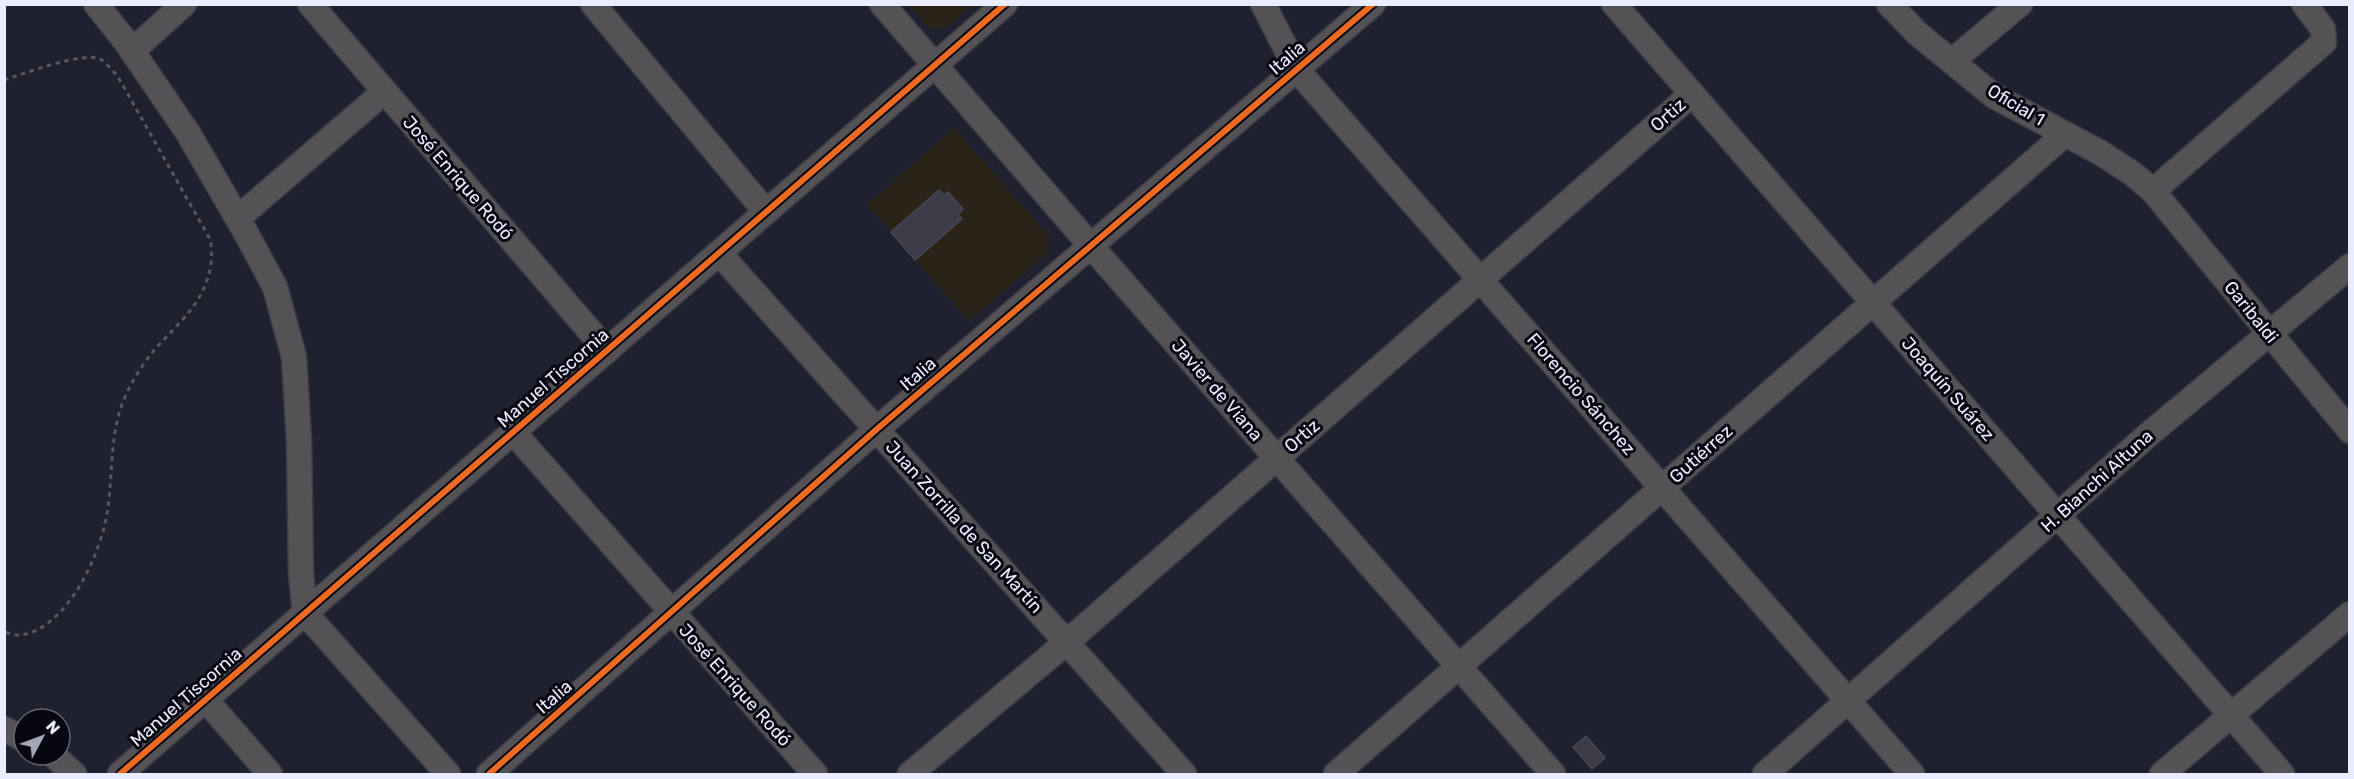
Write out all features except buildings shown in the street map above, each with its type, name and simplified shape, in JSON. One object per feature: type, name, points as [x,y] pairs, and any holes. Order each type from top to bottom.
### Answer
[{"type":"street","points":[[96,4],[132,51],[188,133],[275,287],[294,357],[299,441],[301,574],[305,613],[448,774]]},
{"type":"street","points":[[132,51],[184,4]]},
{"type":"street","name":"José Enrique Rodó","points":[[310,4],[607,351]]},
{"type":"street","points":[[592,4],[766,212]]},
{"type":"street","name":"Javier de Viana","points":[[882,4],[1090,246],[1553,774]]},
{"type":"street","name":"Manuel Tiscornia","points":[[120,774],[1005,4]]},
{"type":"street","name":"Florencio Sánchez","points":[[1263,4],[1297,70],[1912,774]]},
{"type":"street","name":"Italia","points":[[489,774],[672,614],[877,429],[1373,4]]},
{"type":"street","name":"Joaquín Suárez","points":[[1614,4],[2282,774]]},
{"type":"street","name":"Oficial 1","points":[[1889,4],[1918,34],[1994,96],[2133,174],[2153,191]]},
{"type":"street","points":[[1952,61],[2020,4]]},
{"type":"street","points":[[2153,191],[2324,42],[2323,29],[2304,4]]},
{"type":"street","points":[[238,218],[384,92]]},
{"type":"street","name":"Ortiz","points":[[910,774],[1067,642],[1692,94]]},
{"type":"street","name":"Gutiérrez","points":[[1336,774],[1460,668],[2065,134]]},
{"type":"street","name":"Garibaldi","points":[[2153,191],[2349,431]]},
{"type":"street","name":"Juan Zorrilla de San Martín","points":[[719,253],[1184,774]]},
{"type":"street","name":"H. Bianchi Altuna","points":[[1765,774],[2148,435],[2349,266]]},
{"type":"street","name":"José Enrique Rodó","points":[[513,432],[815,774]]},
{"type":"street","points":[[2162,774],[2349,614]]},
{"type":"street","points":[[206,700],[270,774]]},
{"type":"path","points":[[4,80],[74,59],[91,57],[101,59],[117,75],[211,241],[211,265],[198,298],[187,317],[152,353],[133,380],[124,400],[116,424],[106,520],[90,564],[75,595],[55,618],[32,633],[20,636],[4,631]]},
{"type":"shaded area","points":[[909,5],[972,5],[946,28],[928,27]]},
{"type":"shaded area","points":[[954,128],[1049,236],[1047,253],[969,321],[867,205]]},
{"type":"cycle path","points":[[120,774],[1005,4]]},
{"type":"cycle path","points":[[489,774],[877,429],[1373,4]]}]
